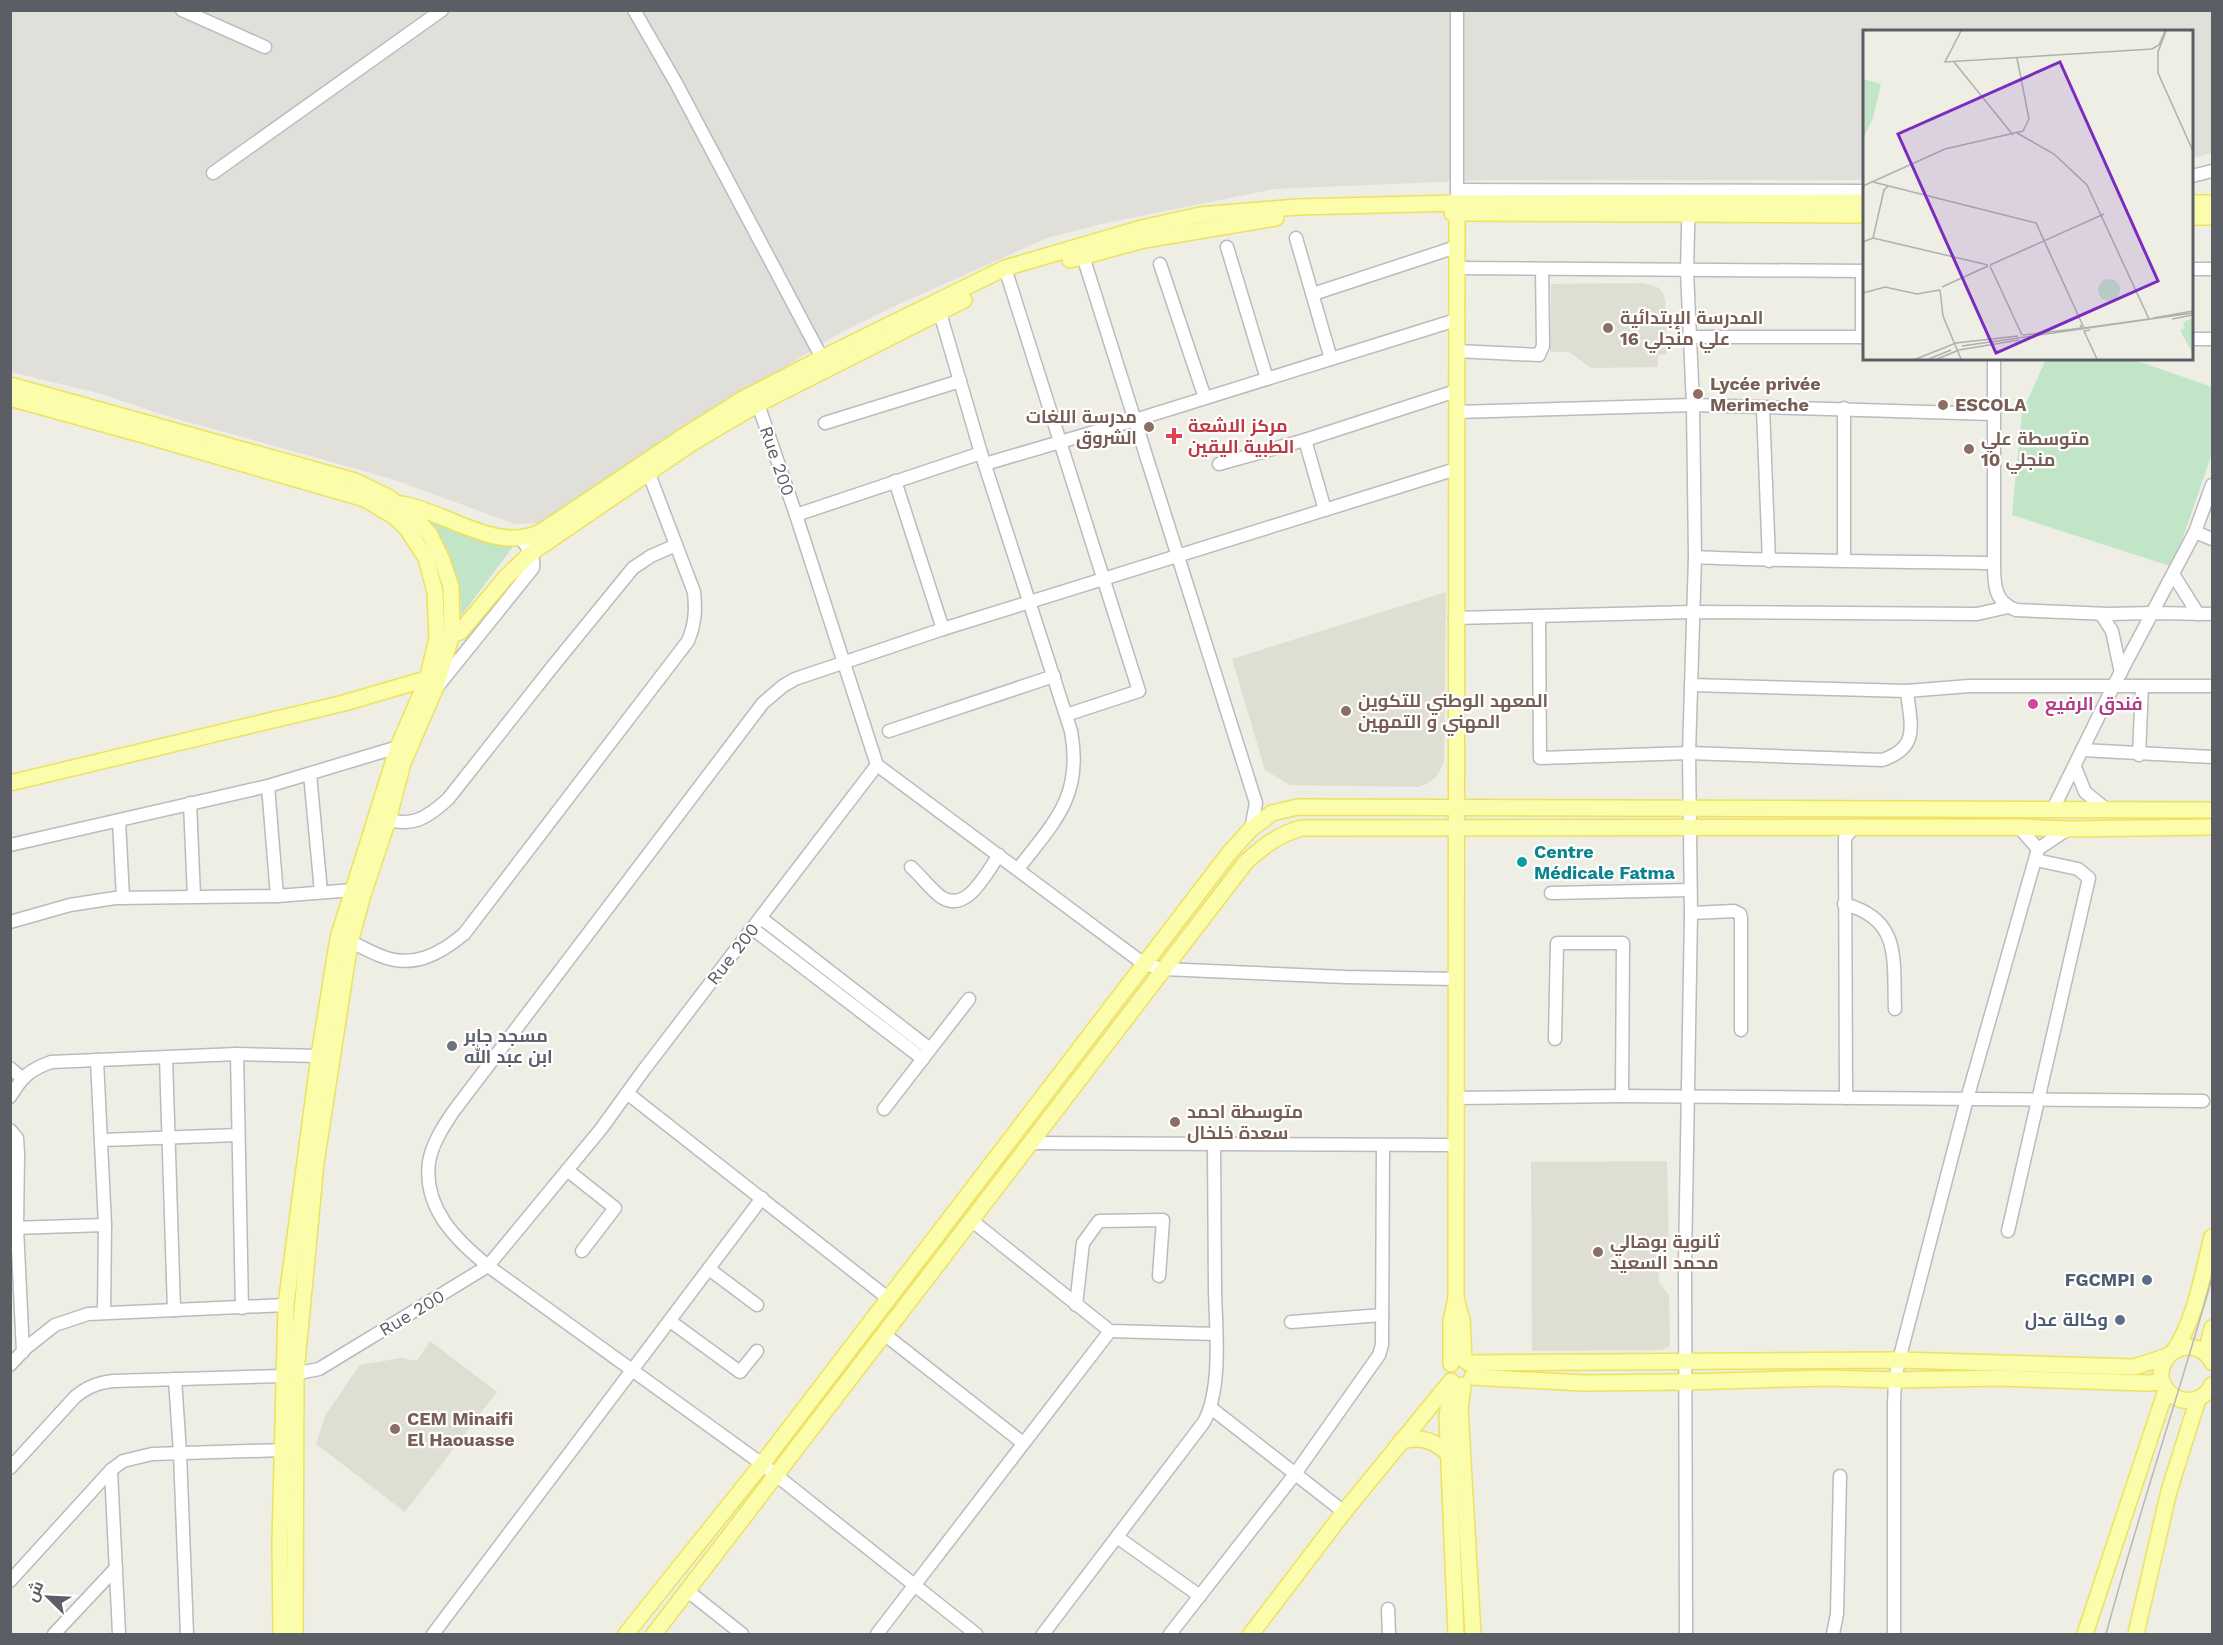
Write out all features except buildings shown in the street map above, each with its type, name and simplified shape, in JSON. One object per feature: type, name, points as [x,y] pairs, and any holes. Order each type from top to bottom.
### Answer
[{"type":"main road","points":[[1457,202],[1456,1298],[1451,1321],[1460,1373],[1460,1410],[1473,1635]]},
{"type":"main road","points":[[398,504],[418,508],[498,537],[522,539],[544,530],[741,400],[822,358],[1007,273],[1082,251],[1142,228],[1200,215],[1297,207],[1457,202],[1863,202]]},
{"type":"main road","points":[[1688,203],[1863,215]]},
{"type":"main road","points":[[2193,203],[2212,203]]},
{"type":"main road","points":[[2193,217],[2212,217]]},
{"type":"main road","points":[[437,638],[460,632],[506,577],[531,553],[692,443],[833,364],[940,313],[1007,273]]},
{"type":"main road","points":[[10,385],[378,490],[422,524],[442,560],[451,587],[452,634],[353,890],[319,1056],[286,1305],[295,1635]]},
{"type":"main road","points":[[10,398],[349,494],[381,507],[407,529],[426,558],[435,592],[437,638],[434,680],[398,747],[363,895],[344,940],[289,1374],[283,1450],[280,1542],[281,1635]]},
{"type":"main road","points":[[10,783],[434,680]]},
{"type":"main road","points":[[626,1635],[762,1464],[1230,852],[1251,829],[1272,813],[1298,807],[2212,810]]},
{"type":"main road","points":[[654,1635],[1246,862],[1265,844],[1281,834],[1301,828],[1833,828],[1850,833],[2019,827],[2068,829],[2212,827]]},
{"type":"main road","points":[[2208,1391],[2180,1400],[2172,1396],[2164,1386],[2161,1372],[2171,1353],[2184,1336],[2212,1237]]},
{"type":"main road","points":[[1251,1635],[1344,1512],[1460,1373],[1686,1362],[1899,1360],[2134,1367],[2190,1347],[2211,1360],[2212,1328]]},
{"type":"main road","points":[[1460,1373],[1583,1383],[1826,1378],[1895,1380],[1997,1378],[2147,1383],[2164,1386]]},
{"type":"main road","points":[[1456,1635],[1447,1410],[1460,1373]]},
{"type":"main road","points":[[2085,1635],[2164,1386]]},
{"type":"main road","points":[[2137,1631],[2169,1491],[2208,1391]]},
{"type":"main road","points":[[1401,1441],[1416,1438],[1431,1441],[1449,1455]]},
{"type":"street","points":[[182,10],[265,48]]},
{"type":"street","points":[[213,173],[442,10]]},
{"type":"street","points":[[634,10],[676,83],[822,358]]},
{"type":"street","points":[[1457,10],[1457,202]]},
{"type":"street","points":[[2193,176],[2212,171]]},
{"type":"street","points":[[1686,1635],[1689,753],[1695,557],[1693,405],[1688,337],[1688,203],[1863,191]]},
{"type":"street","points":[[1296,238],[1331,359]]},
{"type":"street","points":[[1313,294],[1456,246]]},
{"type":"street","points":[[1227,247],[1267,379]]},
{"type":"street","points":[[1082,251],[1256,803],[1251,829]]},
{"type":"street","points":[[1160,264],[1204,398]]},
{"type":"street","points":[[1456,268],[1863,271],[1863,337],[1688,337]]},
{"type":"street","points":[[1456,351],[1539,355],[1543,346],[1542,269]]},
{"type":"street","points":[[2193,269],[2212,269]]},
{"type":"street","points":[[1007,273],[1138,692],[1066,715]]},
{"type":"street","points":[[940,313],[983,458],[1066,715],[1075,752],[1072,786],[1057,817],[1018,869]]},
{"type":"street","points":[[796,515],[895,482],[1135,420],[1456,320]]},
{"type":"street","points":[[2193,339],[2212,339]]},
{"type":"street","points":[[1994,360],[1995,590],[2008,607],[2016,610],[2101,614],[2212,614]]},
{"type":"street","points":[[825,423],[960,381]]},
{"type":"street","points":[[1219,464],[1305,440],[1456,391]]},
{"type":"street","name":"Rue 200","points":[[10,1468],[85,1388],[97,1383],[113,1381],[289,1374],[319,1369],[488,1266],[601,1129],[877,765],[758,404]]},
{"type":"street","points":[[1456,412],[1693,405],[1994,414]]},
{"type":"street","points":[[1763,408],[1769,561]]},
{"type":"street","points":[[1844,408],[1844,560]]},
{"type":"street","points":[[1305,440],[1325,510]]},
{"type":"street","points":[[976,1635],[762,1464],[488,1266],[458,1241],[445,1224],[430,1184],[429,1162],[442,1130],[763,703],[783,686],[795,679],[943,629],[1456,469]]},
{"type":"street","points":[[344,940],[383,957],[410,961],[428,958],[445,950],[464,934],[688,641],[696,613],[694,592],[649,474]]},
{"type":"street","points":[[895,482],[943,629]]},
{"type":"street","points":[[2053,809],[2114,685],[2195,532],[2212,485]]},
{"type":"street","points":[[2195,532],[2212,539]]},
{"type":"street","points":[[434,680],[531,571],[534,564],[531,553],[522,539]]},
{"type":"street","points":[[382,818],[419,820],[434,812],[448,799],[633,568],[651,556],[676,545]]},
{"type":"street","points":[[1695,557],[1769,561],[1994,563]]},
{"type":"street","points":[[2173,574],[2198,614]]},
{"type":"street","points":[[1455,618],[1693,612],[1977,614],[2008,607]]},
{"type":"street","points":[[2101,614],[2112,631],[2121,673]]},
{"type":"street","points":[[1539,616],[1540,758],[1689,753],[1882,760],[1896,755],[1906,747],[1911,734],[1907,692]]},
{"type":"street","points":[[889,731],[1054,676]]},
{"type":"street","points":[[1691,685],[1907,692],[1969,686],[2212,686]]},
{"type":"street","points":[[2139,755],[2142,686]]},
{"type":"street","points":[[10,845],[268,786],[398,747]]},
{"type":"street","points":[[2082,750],[2139,755],[2212,757]]},
{"type":"street","points":[[877,765],[1144,964],[1163,969],[1456,979]]},
{"type":"street","points":[[2075,767],[2085,792],[2106,809]]},
{"type":"street","points":[[310,774],[321,892]]},
{"type":"street","points":[[268,786],[277,896]]},
{"type":"street","points":[[190,803],[194,896]]},
{"type":"street","points":[[1256,803],[1281,811]]},
{"type":"street","points":[[119,821],[123,898]]},
{"type":"street","points":[[2008,1231],[2089,878],[2078,869],[2037,854],[2019,827]]},
{"type":"street","points":[[1894,1635],[1895,1380],[1899,1360],[1967,1100],[2037,854],[2068,829]]},
{"type":"street","points":[[1846,1098],[1844,904],[1850,833]]},
{"type":"street","points":[[911,867],[940,896],[956,902],[970,895],[999,855]]},
{"type":"street","points":[[10,922],[70,905],[123,898],[277,896],[353,890]]},
{"type":"street","points":[[1551,893],[1690,890]]},
{"type":"street","points":[[1844,904],[1859,908],[1873,917],[1886,931],[1892,943],[1895,1009]]},
{"type":"street","points":[[1690,913],[1734,911],[1742,918],[1741,1030]]},
{"type":"street","points":[[761,918],[927,1054]]},
{"type":"street","points":[[753,929],[927,1054]]},
{"type":"street","points":[[1555,1039],[1557,943],[1623,943],[1622,1096]]},
{"type":"street","points":[[885,1109],[969,999]]},
{"type":"street","points":[[10,1097],[22,1078],[37,1067],[51,1062],[237,1054],[319,1056]]},
{"type":"street","points":[[237,1054],[242,1308]]},
{"type":"street","points":[[166,1058],[174,1310]]},
{"type":"street","points":[[97,1060],[105,1225],[104,1312]]},
{"type":"street","points":[[10,1068],[22,1078]]},
{"type":"street","points":[[627,1093],[889,1299]]},
{"type":"street","points":[[1455,1098],[1622,1096],[2209,1101]]},
{"type":"street","points":[[10,1130],[17,1138],[14,1228],[23,1352]]},
{"type":"street","points":[[102,1140],[238,1135]]},
{"type":"street","points":[[1030,1143],[1455,1145]]},
{"type":"street","points":[[1042,1635],[1204,1422],[1211,1408],[1215,1395],[1216,1335],[1214,1144]]},
{"type":"street","points":[[1170,1635],[1295,1474],[1379,1356],[1382,1345],[1383,1145]]},
{"type":"street","points":[[567,1170],[615,1208],[582,1251]]},
{"type":"street","points":[[433,1635],[762,1198]]},
{"type":"street","points":[[971,1220],[1110,1332],[1216,1335]]},
{"type":"street","points":[[1076,1305],[1083,1243],[1099,1221],[1163,1221],[1159,1276]]},
{"type":"street","points":[[14,1228],[105,1225]]},
{"type":"street","points":[[709,1269],[757,1305]]},
{"type":"street","points":[[10,1365],[55,1325],[88,1314],[286,1305]]},
{"type":"street","points":[[1291,1322],[1382,1315]]},
{"type":"street","points":[[670,1321],[740,1372],[757,1351]]},
{"type":"street","points":[[877,1635],[1110,1332]]},
{"type":"street","points":[[884,1334],[1023,1443]]},
{"type":"street","points":[[175,1379],[187,1635]]},
{"type":"street","points":[[1211,1408],[1344,1512]]},
{"type":"street","points":[[10,1581],[111,1470],[123,1461],[135,1457],[180,1453],[283,1450]]},
{"type":"street","points":[[111,1470],[119,1635]]},
{"type":"street","points":[[1833,1635],[1837,1614],[1840,1476]]},
{"type":"street","points":[[1117,1537],[1200,1596]]},
{"type":"street","points":[[54,1635],[116,1568]]},
{"type":"street","points":[[689,1592],[742,1635]]},
{"type":"street","points":[[1388,1609],[1389,1635]]},
{"type":"shaded area","points":[[11,11],[2212,11],[2212,153],[2193,158],[2193,30],[1863,30],[1863,180],[1485,180],[1275,189],[1106,223],[1047,238],[838,334],[680,432],[541,523],[515,524],[392,479],[167,416],[98,393],[11,372]]},
{"type":"shaded area","name":"المدرسة الإبتدائية علي منجلي 16","points":[[1640,283],[1659,288],[1665,300],[1667,354],[1658,355],[1658,367],[1591,368],[1569,352],[1550,352],[1551,284]]},
{"type":"shaded area","name":"المعهد الوطني للتكوين المهني و التمهين","points":[[1446,592],[1444,763],[1436,777],[1418,787],[1290,785],[1265,770],[1232,659]]},
{"type":"shaded area","name":"ثانوية بوهالي محمد السعيد","points":[[1667,1161],[1669,1246],[1658,1259],[1659,1283],[1669,1295],[1670,1346],[1662,1350],[1532,1351],[1531,1162]]},
{"type":"shaded area","name":"CEM Minaifi El Haouasse","points":[[430,1341],[497,1392],[405,1512],[316,1444],[326,1414],[360,1365],[401,1358],[417,1361]]},
{"type":"green space","points":[[2046,360],[2135,360],[2212,387],[2212,453],[2173,567],[2012,515],[2022,412]]},
{"type":"green space","points":[[429,518],[510,544],[512,548],[461,616],[460,588],[449,553]]},
{"type":"tram line","points":[[2106,1634],[2212,1278]]},
{"type":"place","name":"المدرسة الإبتدائية علي منجلي 16","points":[[1608,328]]},
{"type":"place","name":"Lycée privée Merimeche","points":[[1698,394]]},
{"type":"place","name":"ESCOLA","points":[[1943,405]]},
{"type":"place","name":"مدرسة اللغات الشروق","points":[[1149,427]]},
{"type":"place","name":"مركز الاشعة الطبية اليقين","points":[[1174,436]]},
{"type":"place","name":"متوسطة علي منجلي 10","points":[[1969,449]]},
{"type":"place","name":"فندق الرفيع","points":[[2033,704]]},
{"type":"place","name":"المعهد الوطني للتكوين المهني و التمهين","points":[[1346,711]]},
{"type":"place","name":"Centre Médicale Fatma","points":[[1522,862]]},
{"type":"place","name":"مسجد جابر ابن عبد الله","points":[[452,1046]]},
{"type":"place","name":"متوسطة احمد سعدة خلخال","points":[[1175,1122]]},
{"type":"place","name":"ثانوية بوهالي محمد السعيد","points":[[1598,1252]]},
{"type":"place","name":"FGCMPI","points":[[2147,1280]]},
{"type":"place","name":"وكالة عدل","points":[[2120,1320]]},
{"type":"place","name":"CEM Minaifi El Haouasse","points":[[395,1429]]}]
